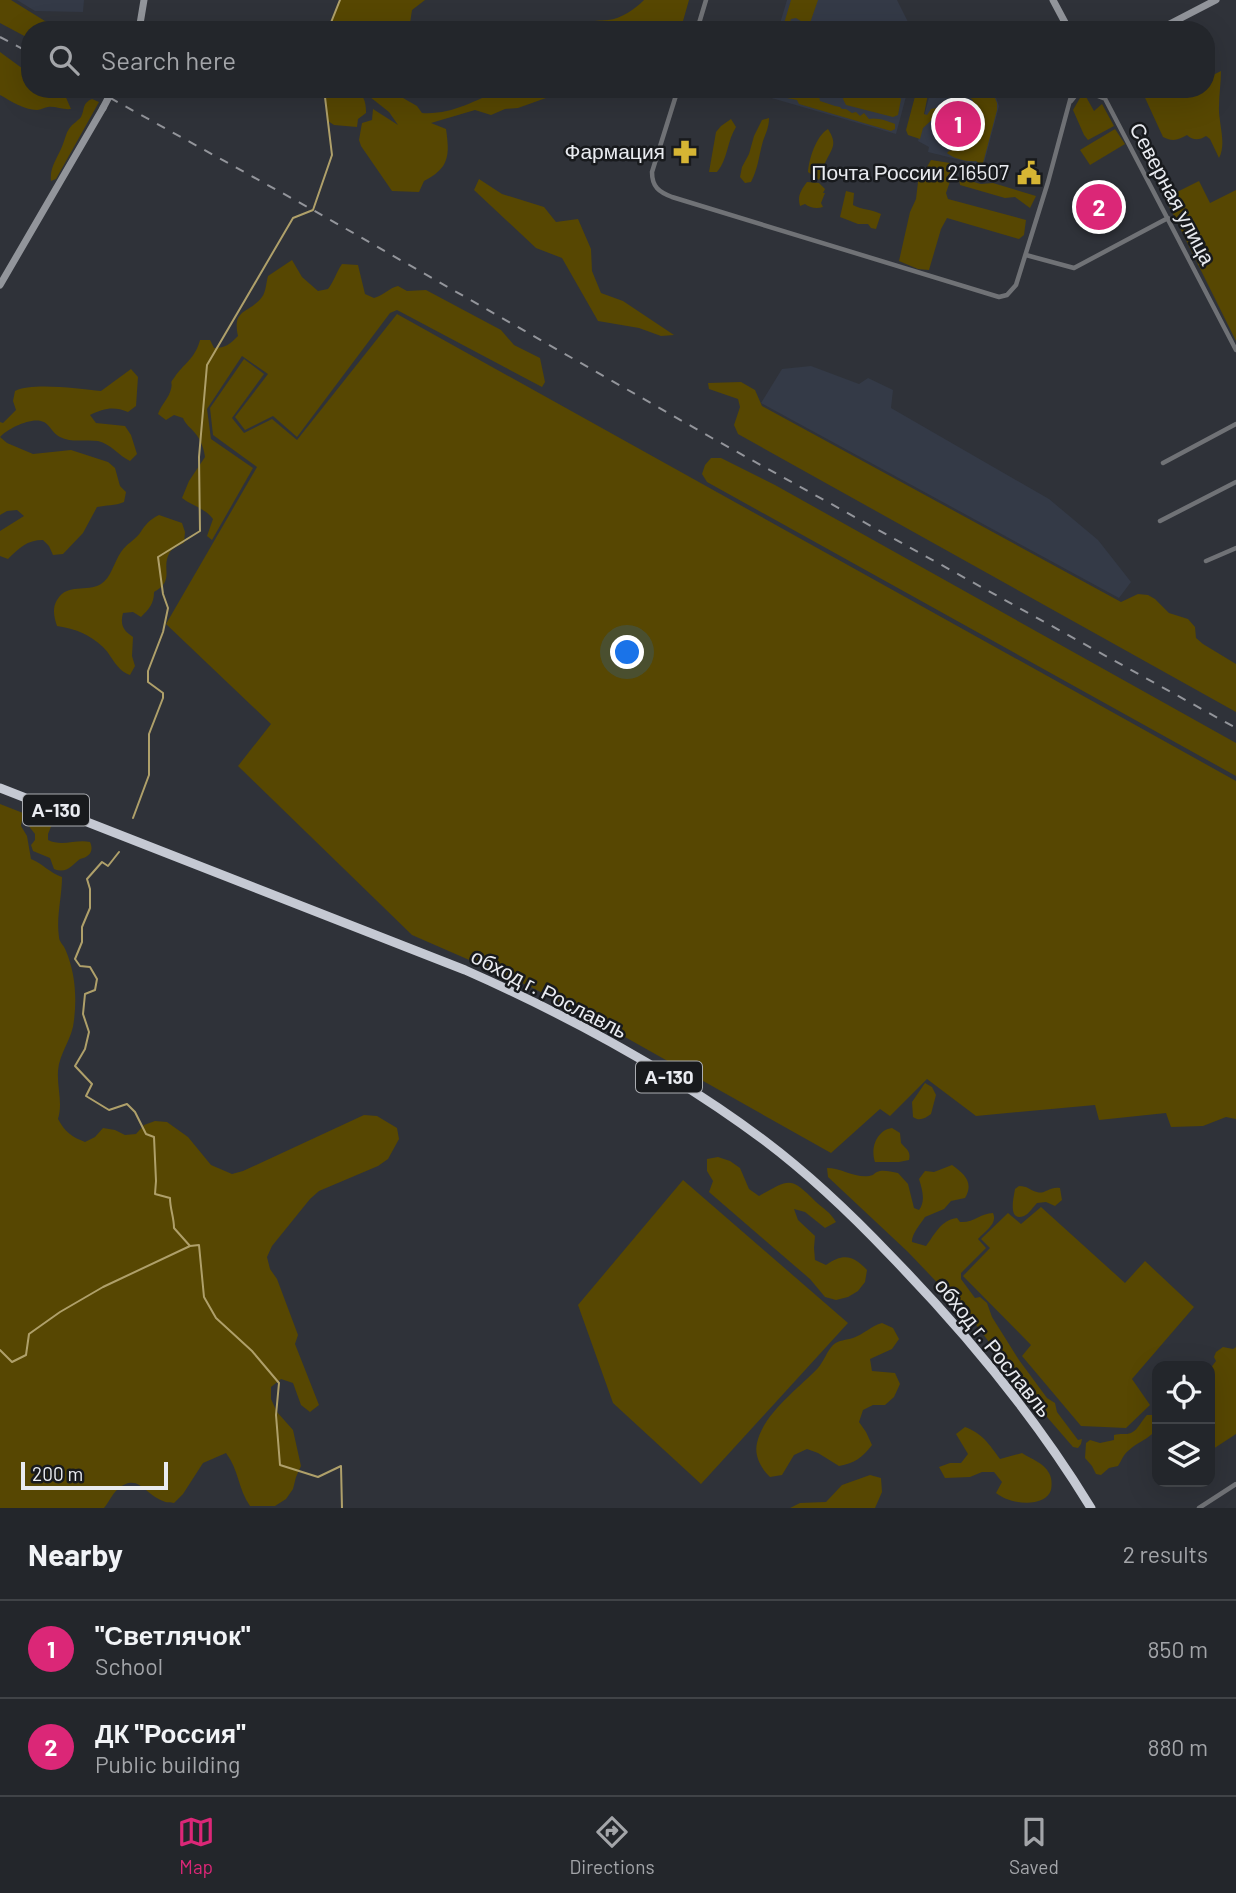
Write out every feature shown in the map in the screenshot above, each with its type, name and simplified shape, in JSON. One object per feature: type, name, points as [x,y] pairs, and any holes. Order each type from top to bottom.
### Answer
[{"type":"highway","name":"обход г. Рославль","points":[[0,788],[512,990],[595,1034],[727,1114],[792,1162],[842,1207],[930,1297],[1013,1397],[1053,1450],[1091,1508]]},
{"type":"main road","points":[[141,21],[145,0]]},
{"type":"main road","points":[[1053,0],[1064,21]]},
{"type":"main road","points":[[1175,21],[1216,0]]},
{"type":"main road","points":[[0,285],[108,98]]},
{"type":"street","points":[[699,21],[706,0]]},
{"type":"street","points":[[675,98],[652,172],[653,182],[659,192],[1003,297],[1012,292],[1016,285],[1071,98]]},
{"type":"street","points":[[1070,101],[1073,98]]},
{"type":"street","name":"Северная улица","points":[[1105,99],[1236,350]]},
{"type":"street","points":[[1026,255],[1074,268],[1168,218]]},
{"type":"street","points":[[1163,463],[1236,424]]},
{"type":"street","points":[[1160,521],[1236,482]]},
{"type":"street","points":[[1206,561],[1236,548]]},
{"type":"street","points":[[1199,1508],[1236,1485]]},
{"type":"shaded area","points":[[0,0],[11,0],[45,21],[21,21],[21,34],[0,23]]},
{"type":"shaded area","points":[[17,0],[84,0],[83,12],[35,11]]},
{"type":"shaded area","points":[[340,0],[425,0],[412,10],[410,21],[332,21]]},
{"type":"shaded area","points":[[644,0],[689,0],[683,21],[594,21],[618,18]]},
{"type":"shaded area","points":[[787,0],[897,0],[908,21],[781,21]]},
{"type":"shaded area","points":[[791,0],[818,0],[811,21],[796,18],[785,21]]},
{"type":"shaded area","points":[[0,52],[21,67],[21,98],[66,98],[71,109],[47,107],[32,110],[0,95]]},
{"type":"shaded area","points":[[1221,71],[1219,112],[1222,146],[1219,158],[1206,136],[1196,139],[1187,135],[1173,140],[1163,137],[1145,98],[1215,98],[1215,74]]},
{"type":"shaded area","points":[[325,98],[363,98],[366,113],[358,119],[357,127],[334,125],[328,121]]},
{"type":"shaded area","points":[[371,98],[403,98],[417,106],[422,113],[433,113],[481,98],[546,98],[491,115],[475,110],[431,123],[446,129],[446,160],[439,171],[424,181],[419,192],[392,191],[361,146],[359,140],[362,123],[372,120],[373,109],[398,125],[389,112]]},
{"type":"shaded area","points":[[771,98],[906,98],[896,134]]},
{"type":"shaded area","points":[[787,98],[819,98],[820,101],[852,113],[856,112],[860,116],[864,113],[869,119],[895,124],[895,129],[891,131],[799,104],[797,100]]},
{"type":"shaded area","points":[[915,98],[927,98],[924,114],[927,115],[931,109],[936,108],[936,116],[923,128],[920,139],[908,135],[906,130]]},
{"type":"shaded area","points":[[929,98],[996,98],[999,106],[983,167],[928,152],[929,147],[918,141]]},
{"type":"shaded area","points":[[970,98],[995,98],[997,103],[983,163],[980,164],[947,153],[961,147],[962,138],[957,134],[968,124],[967,117],[962,115],[964,109],[969,111],[973,100]]},
{"type":"shaded area","points":[[1080,98],[1087,98],[1094,111],[1102,104],[1114,126],[1088,140],[1073,110]]},
{"type":"shaded area","points":[[92,99],[99,102],[56,179],[51,181],[53,166],[67,132],[81,117],[87,102]]},
{"type":"shaded area","points":[[843,99],[901,99],[898,115],[893,117],[846,105]]},
{"type":"shaded area","points":[[769,118],[755,172],[751,182],[745,183],[740,177],[742,167],[762,120]]},
{"type":"shaded area","points":[[731,119],[736,127],[723,161],[717,172],[709,172],[716,132]]},
{"type":"shaded area","points":[[828,129],[833,146],[819,180],[808,172],[817,142]]},
{"type":"shaded area","points":[[1115,129],[1125,144],[1090,165],[1080,150]]},
{"type":"shaded area","points":[[931,160],[956,164],[946,193],[948,199],[1026,220],[1024,235],[1019,239],[947,218],[929,270],[918,269],[899,261],[918,182]]},
{"type":"shaded area","points":[[959,178],[981,184],[993,183],[1036,196],[1030,208],[1015,197],[1005,198],[960,185]]},
{"type":"shaded area","points":[[479,179],[502,194],[544,207],[556,222],[578,219],[591,249],[592,271],[601,293],[623,301],[674,335],[661,336],[639,328],[598,321],[562,258],[536,248],[474,190]]},
{"type":"shaded area","points":[[1199,181],[1210,203],[1236,190],[1236,341],[1165,198]]},
{"type":"shaded area","points":[[807,182],[819,183],[825,189],[821,203],[823,207],[814,208],[805,204],[800,206],[800,193]]},
{"type":"shaded area","points":[[846,191],[854,193],[853,205],[881,214],[876,229],[868,224],[858,224],[840,217]]},
{"type":"shaded area","points":[[292,260],[302,277],[318,291],[328,289],[342,264],[358,265],[365,294],[374,298],[398,286],[407,291],[426,290],[501,330],[514,345],[540,358],[545,382],[542,387],[397,310],[390,313],[297,437],[273,416],[245,430],[235,417],[268,374],[242,356],[207,409],[211,439],[253,468],[212,540],[207,536],[213,519],[182,498],[189,481],[205,457],[202,445],[183,418],[174,415],[166,420],[158,414],[170,392],[172,381],[192,356],[200,340],[210,340],[214,348],[233,341],[238,336],[239,316],[262,297],[268,276]]},
{"type":"shaded area","points":[[397,314],[1236,781],[1236,1119],[1226,1117],[1203,1126],[1171,1127],[1166,1113],[1099,1120],[1095,1105],[976,1116],[927,1079],[890,1116],[880,1109],[831,1153],[531,987],[412,935],[238,766],[271,724],[166,624],[257,467],[213,435],[210,408],[244,359],[264,374],[232,418],[244,433],[272,419],[297,440]]},
{"type":"shaded area","points":[[811,366],[859,384],[868,378],[893,390],[891,408],[1049,499],[1098,540],[1131,582],[1119,598],[761,403],[782,369]]},
{"type":"shaded area","points":[[131,369],[138,377],[136,406],[128,412],[109,409],[90,415],[96,423],[125,426],[137,454],[130,461],[103,443],[60,437],[46,423],[39,421],[21,424],[0,437],[0,422],[3,423],[16,410],[13,401],[15,391],[45,387],[101,391]]},
{"type":"shaded area","points":[[741,382],[755,390],[762,406],[1121,602],[1138,594],[1148,595],[1169,613],[1188,619],[1195,627],[1196,638],[1236,664],[1236,712],[738,434],[734,425],[740,407],[738,399],[709,389],[708,383]]},
{"type":"shaded area","points":[[0,437],[7,443],[33,454],[71,450],[108,462],[115,468],[120,486],[126,492],[124,502],[97,507],[83,533],[63,554],[53,555],[43,540],[37,540],[20,548],[8,559],[0,556],[0,531],[24,516],[17,510],[0,515]]},
{"type":"shaded area","points":[[711,458],[721,458],[775,485],[1236,743],[1236,776],[707,482],[702,474]]},
{"type":"shaded area","points":[[159,515],[182,523],[184,543],[170,552],[164,583],[154,592],[152,603],[141,617],[133,612],[123,613],[123,627],[133,637],[132,656],[135,666],[130,675],[121,670],[93,639],[57,626],[54,606],[66,591],[101,584],[110,574],[123,549]]},
{"type":"shaded area","points":[[0,804],[23,813],[21,826],[27,836],[31,859],[62,877],[59,937],[71,967],[75,1002],[73,1027],[59,1064],[58,1119],[69,1134],[85,1142],[95,1137],[103,1128],[125,1135],[136,1134],[144,1125],[155,1121],[167,1122],[188,1137],[211,1165],[232,1174],[364,1115],[377,1116],[397,1128],[399,1139],[388,1159],[378,1166],[319,1191],[272,1246],[267,1257],[298,1335],[295,1344],[319,1405],[310,1412],[301,1405],[293,1383],[281,1379],[271,1387],[271,1399],[277,1412],[293,1430],[301,1466],[293,1489],[286,1499],[275,1506],[250,1506],[226,1453],[203,1463],[174,1503],[164,1502],[141,1486],[131,1483],[118,1489],[104,1508],[0,1508]]},
{"type":"shaded area","points":[[31,815],[53,822],[48,840],[58,843],[90,842],[90,853],[66,870],[54,869],[50,858],[33,851],[31,845],[35,834],[27,819]]},
{"type":"shaded area","points":[[925,1083],[932,1087],[936,1095],[931,1114],[918,1119],[913,1117],[912,1102]]},
{"type":"shaded area","points":[[892,1128],[900,1133],[901,1143],[909,1153],[909,1160],[875,1162],[873,1151],[876,1140],[882,1132]]},
{"type":"shaded area","points":[[718,1157],[740,1168],[749,1189],[759,1196],[777,1186],[795,1184],[829,1213],[836,1222],[825,1228],[805,1212],[794,1209],[798,1220],[815,1236],[815,1260],[826,1265],[848,1257],[867,1270],[865,1282],[858,1291],[836,1300],[825,1297],[810,1279],[709,1192],[713,1181],[707,1171],[707,1159]]},
{"type":"shaded area","points":[[952,1165],[967,1179],[968,1193],[965,1198],[951,1201],[944,1209],[925,1217],[912,1242],[926,1246],[939,1228],[951,1219],[957,1218],[960,1222],[965,1222],[993,1213],[994,1221],[978,1239],[986,1248],[961,1273],[961,1279],[975,1298],[980,1297],[987,1303],[992,1317],[1019,1360],[1047,1398],[1055,1403],[1057,1412],[1078,1440],[1082,1439],[1078,1448],[1073,1447],[1034,1402],[971,1318],[908,1252],[828,1177],[827,1168],[864,1176],[882,1171],[898,1173],[908,1184],[914,1208],[919,1210],[923,1199],[919,1179],[925,1171],[934,1172]]},
{"type":"shaded area","points":[[683,1180],[848,1323],[701,1484],[613,1403],[578,1305]]},
{"type":"shaded area","points":[[1019,1186],[1040,1193],[1060,1188],[1062,1200],[1055,1206],[1046,1202],[1037,1203],[1026,1215],[1019,1217],[1013,1212],[1013,1207],[1015,1189]]},
{"type":"shaded area","points":[[1041,1207],[1125,1283],[1145,1261],[1194,1307],[1132,1379],[1150,1405],[1126,1428],[1081,1426],[1022,1356],[1031,1345],[963,1276],[990,1248],[981,1239],[1008,1213],[1021,1224]]},
{"type":"shaded area","points":[[882,1323],[893,1328],[899,1339],[892,1349],[870,1359],[872,1371],[895,1373],[900,1384],[894,1397],[885,1405],[873,1405],[863,1410],[859,1422],[872,1445],[858,1459],[839,1466],[807,1449],[794,1455],[782,1475],[770,1477],[761,1466],[756,1453],[757,1443],[766,1422],[818,1368],[833,1345]]},
{"type":"shaded area","points":[[1223,1347],[1236,1347],[1236,1434],[1215,1448],[1214,1357]]},
{"type":"shaded area","points":[[1147,1415],[1152,1415],[1152,1434],[1126,1453],[1118,1466],[1109,1468],[1101,1475],[1096,1474],[1085,1458],[1086,1443],[1090,1440],[1100,1443],[1114,1440],[1114,1435],[1131,1433]]},
{"type":"shaded area","points":[[965,1427],[981,1436],[1000,1459],[1022,1453],[1044,1466],[1051,1482],[1048,1496],[1027,1503],[1002,1497],[996,1493],[1002,1482],[994,1472],[945,1478],[939,1467],[961,1463],[968,1454],[956,1434]]},
{"type":"shaded area","points":[[870,1475],[881,1478],[882,1492],[875,1508],[790,1508],[800,1503],[826,1502],[842,1485]]},
{"type":"waterway","points":[[332,21],[340,0]]},
{"type":"waterway","points":[[133,818],[149,775],[149,734],[163,698],[163,693],[148,682],[148,671],[163,632],[168,608],[163,594],[158,557],[200,531],[199,457],[207,365],[293,218],[313,210],[332,155],[325,98]]},
{"type":"waterway","points":[[119,852],[108,866],[102,862],[87,879],[90,908],[82,927],[82,942],[75,959],[80,966],[90,967],[97,979],[95,990],[85,994],[83,1014],[89,1032],[85,1049],[75,1066],[92,1084],[86,1096],[109,1110],[127,1104],[135,1112],[146,1134],[154,1137],[155,1194],[170,1198],[174,1228],[190,1246],[199,1245],[204,1297],[216,1318],[252,1351],[279,1383],[276,1415],[280,1465],[318,1477],[341,1466],[342,1508]]},
{"type":"waterway","points":[[0,1350],[12,1362],[26,1355],[29,1334],[60,1312],[103,1287],[190,1246]]},
{"type":"railway","points":[[0,37],[21,48]]},
{"type":"railway","points":[[110,98],[313,210],[712,438],[1236,728]]},
{"type":"place","name":"\"Светлячок\"","points":[[958,124]]},
{"type":"place","name":"Фармация","points":[[685,152]]},
{"type":"place","name":"Почта России 216507","points":[[1029,173]]},
{"type":"place","name":"ДК \"Россия\"","points":[[1099,207]]}]
